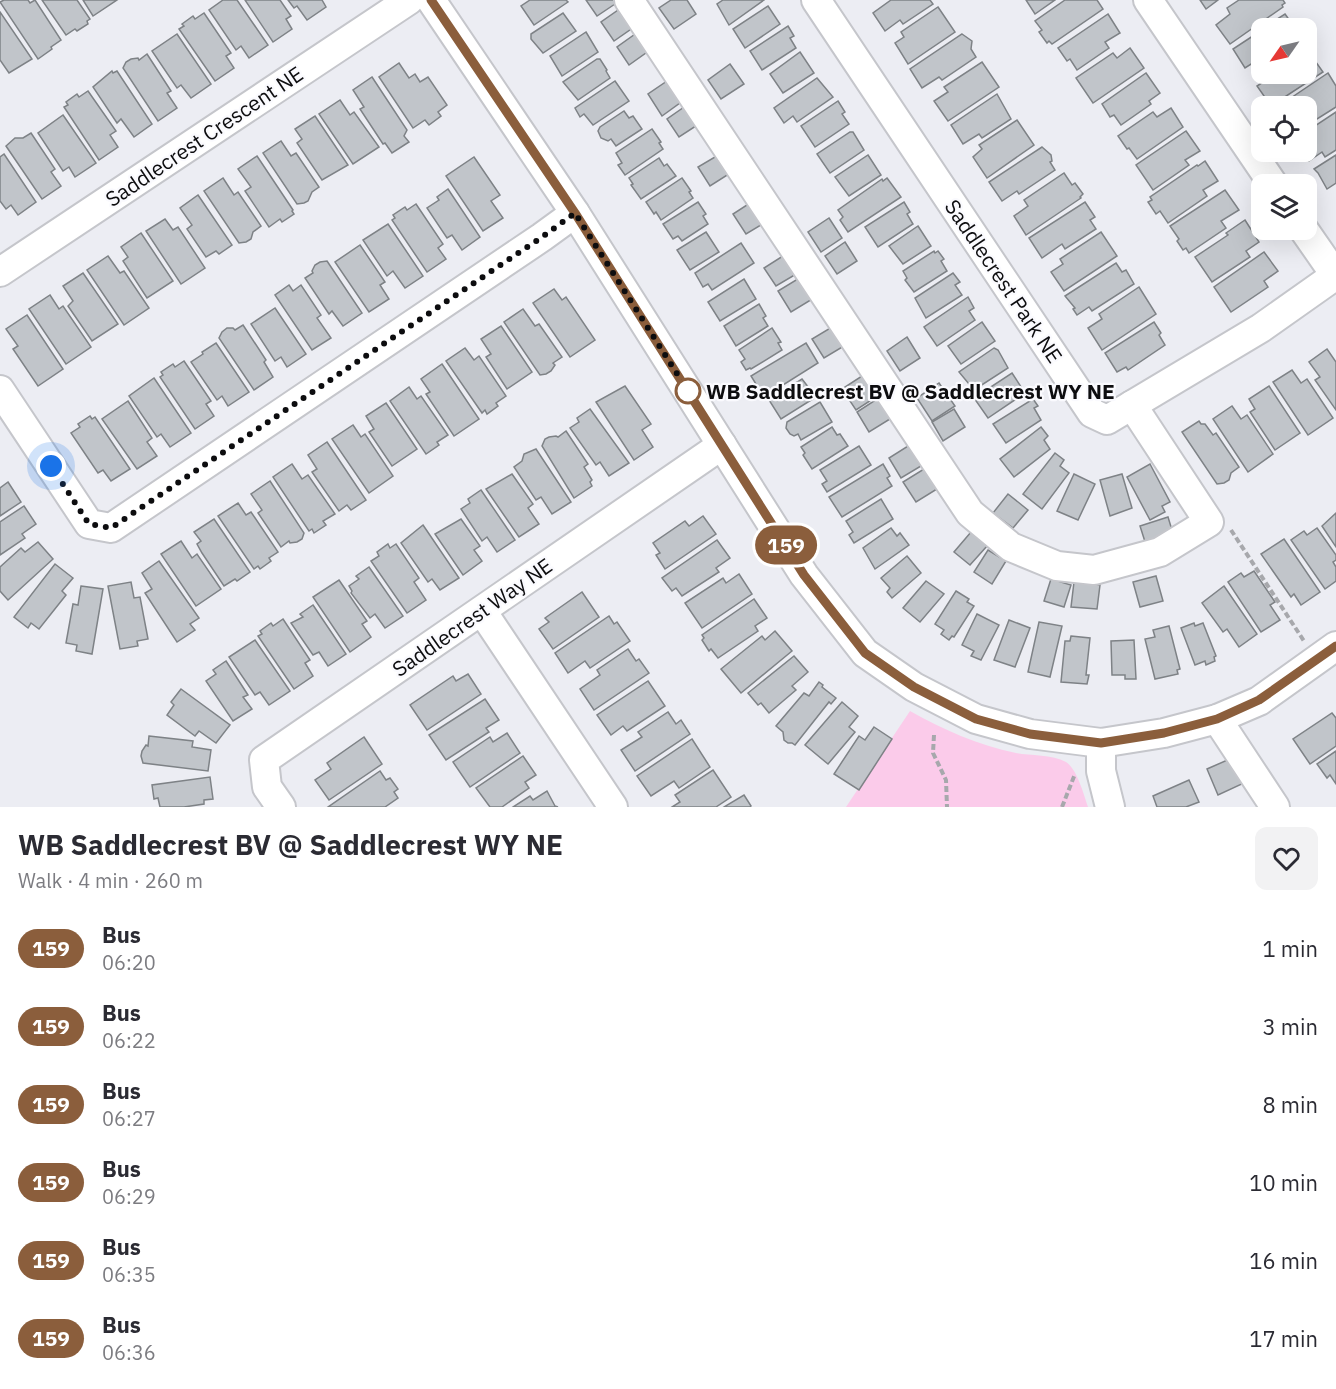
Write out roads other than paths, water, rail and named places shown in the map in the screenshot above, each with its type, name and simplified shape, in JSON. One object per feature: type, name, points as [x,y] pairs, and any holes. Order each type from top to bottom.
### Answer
[{"type":"street","name":"Saddlecrest Crescent NE","points":[[0,272],[409,0]]},
{"type":"street","points":[[431,0],[575,213],[804,575],[865,653],[914,687],[976,719],[1030,734],[1101,743],[1164,733],[1217,719],[1259,700],[1326,652]]},
{"type":"street","points":[[629,0],[970,513],[1011,547],[1057,566],[1094,570],[1160,552],[1209,522],[1132,405]]},
{"type":"street","name":"Saddlecrest Park NE","points":[[816,0],[1092,413],[1107,420],[1261,328],[1336,276]]},
{"type":"street","points":[[1148,0],[1266,174]]},
{"type":"street","points":[[0,390],[89,524],[111,528],[575,213]]},
{"type":"street","points":[[1311,240],[1336,276]]},
{"type":"street","name":"Saddlecrest Way NE","points":[[281,807],[267,787],[264,760],[722,445]]},
{"type":"street","points":[[482,611],[613,807]]},
{"type":"street","points":[[1217,719],[1275,807]]},
{"type":"street","points":[[1101,743],[1101,771],[1110,807]]},
{"type":"place","name":"WB Saddlecrest BV @ Saddlecrest WY NE","points":[[688,391]]}]
